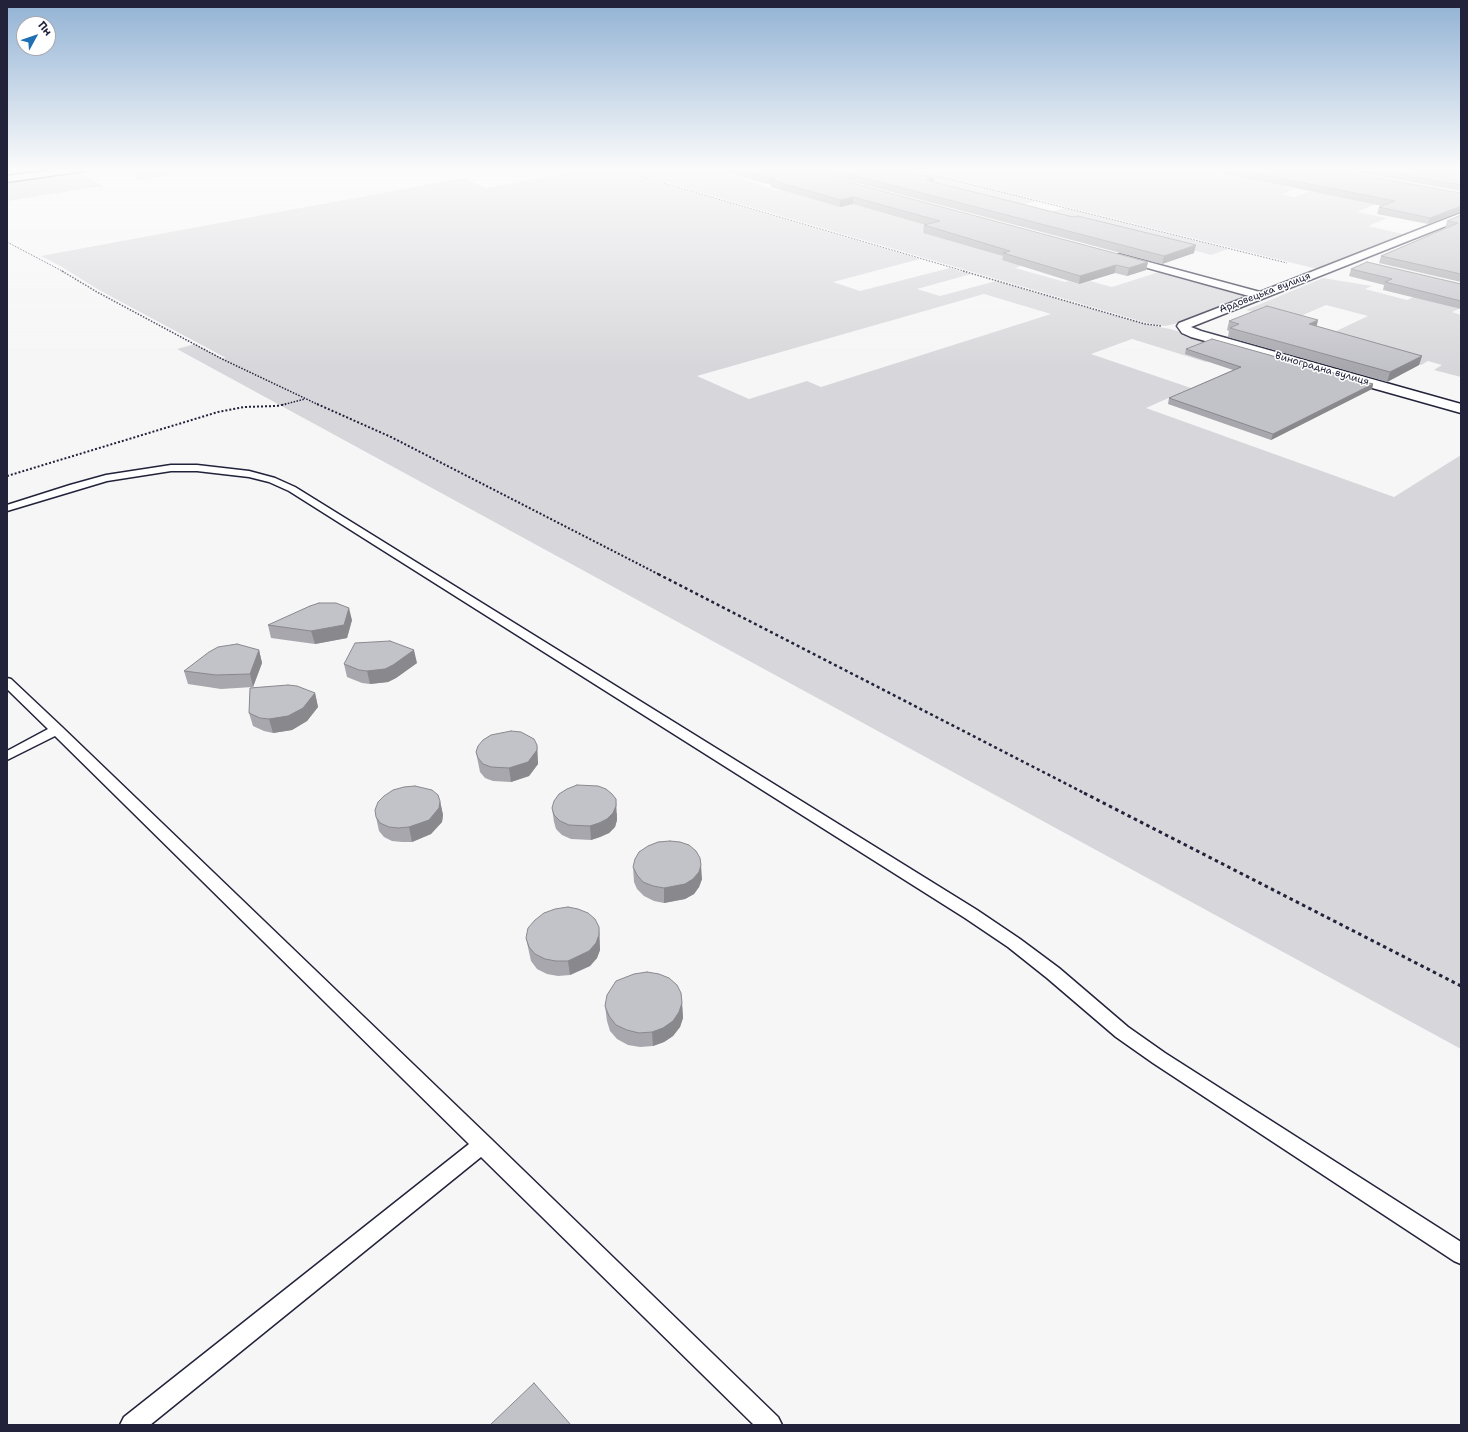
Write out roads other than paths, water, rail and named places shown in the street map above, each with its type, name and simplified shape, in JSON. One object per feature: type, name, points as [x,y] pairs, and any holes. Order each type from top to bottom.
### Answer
[{"type":"street","name":"Ардовецька вулиця","points":[[1183,327],[1186,324],[1414,235]]},
{"type":"street","points":[[1113,255],[1259,295]]},
{"type":"street","points":[[1349,261],[1364,265]]},
{"type":"street","name":"Виноградна вулиця","points":[[1183,327],[1196,334],[1461,409]]},
{"type":"lane","points":[[7,508],[106,478],[171,468],[216,469],[250,474],[272,480],[292,489],[971,914],[1014,943],[1122,1032],[1158,1058],[1461,1254]]},
{"type":"lane","points":[[7,682],[770,1425]]},
{"type":"lane","points":[[7,756],[57,730]]},
{"type":"lane","points":[[132,1425],[483,1144]]}]
